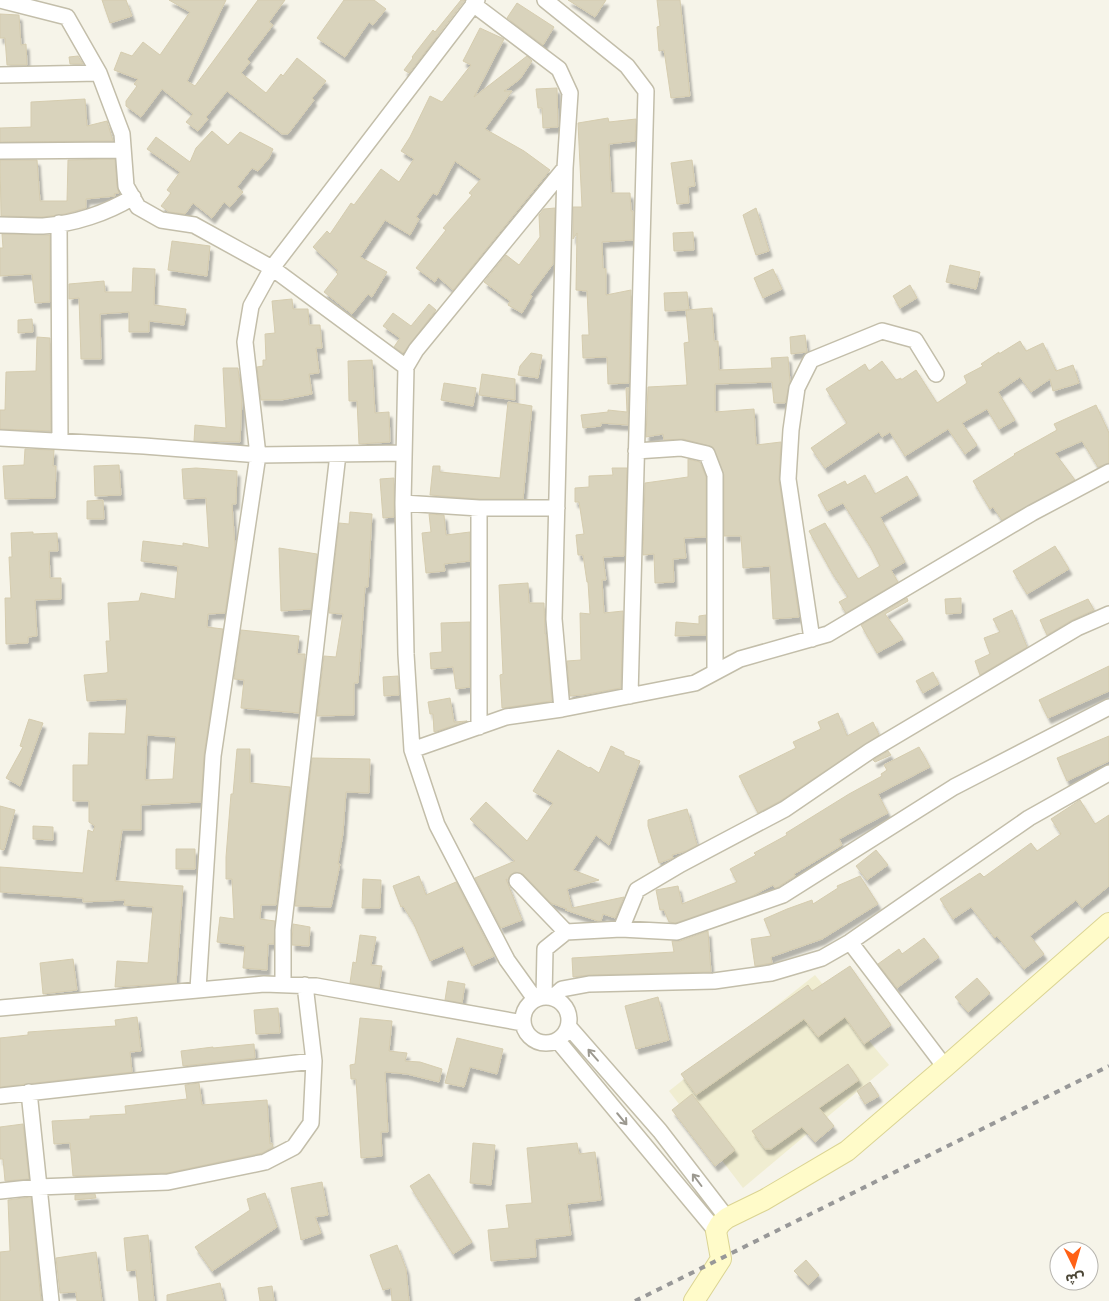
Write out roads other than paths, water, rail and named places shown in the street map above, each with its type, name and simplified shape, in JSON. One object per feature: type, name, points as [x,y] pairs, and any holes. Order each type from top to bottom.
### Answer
[{"type":"main road","points":[[694,1301],[721,1259],[721,1225],[848,1151],[1109,923]]},
{"type":"street","points":[[0,0],[67,17],[99,73],[122,134],[126,186],[138,207],[161,220],[194,225],[272,268],[406,367]]},
{"type":"street","points":[[545,0],[627,66],[646,91],[630,696]]},
{"type":"street","points":[[198,989],[213,756],[258,456],[245,342],[251,306],[272,268],[475,2],[559,69],[570,93],[565,168],[554,619],[562,709]]},
{"type":"street","points":[[0,75],[99,73]]},
{"type":"street","points":[[0,151],[123,150]]},
{"type":"street","points":[[565,168],[416,350],[406,367],[403,503],[406,654],[412,750],[437,826],[507,960],[544,998],[561,1002],[567,1009],[570,1018],[569,1027],[565,1035],[558,1041],[549,1044],[540,1043],[525,1032],[522,1023],[523,1014],[528,1005],[544,998],[562,990],[589,984],[714,981],[772,974],[822,958],[850,942],[1029,818],[1109,773]]},
{"type":"street","points":[[0,225],[45,226],[97,215],[114,209],[132,197]]},
{"type":"street","points":[[59,223],[60,441]]},
{"type":"street","points":[[812,639],[788,479],[791,430],[797,388],[811,360],[882,331],[915,340],[936,374]]},
{"type":"street","points":[[0,438],[144,446],[258,456],[404,453]]},
{"type":"street","points":[[636,451],[681,448],[707,454],[715,475],[715,672]]},
{"type":"street","points":[[283,985],[283,930],[338,454]]},
{"type":"street","points":[[412,750],[506,717],[562,709],[695,683],[740,659],[828,634],[1032,513],[1109,472]]},
{"type":"street","points":[[403,503],[479,508],[557,508]]},
{"type":"street","points":[[479,508],[479,727]]},
{"type":"street","points":[[621,929],[637,890],[785,808],[879,746],[1077,628],[1109,614]]},
{"type":"street","points":[[544,998],[545,949],[566,932],[621,929],[678,932],[783,896],[954,788],[1109,707]]},
{"type":"street","points":[[517,881],[566,932]]},
{"type":"street","points":[[850,942],[945,1068]]},
{"type":"street","points":[[0,1008],[264,984],[316,986],[522,1023]]},
{"type":"street","points":[[0,1191],[168,1182],[265,1162],[294,1147],[311,1123],[314,1061],[305,986]]},
{"type":"street","points":[[569,1027],[660,1131],[721,1225]]},
{"type":"street","points":[[558,1041],[721,1225]]},
{"type":"street","points":[[0,1096],[314,1061]]},
{"type":"street","points":[[29,1092],[50,1301]]},
{"type":"railway","points":[[635,1301],[1109,1066]]}]
